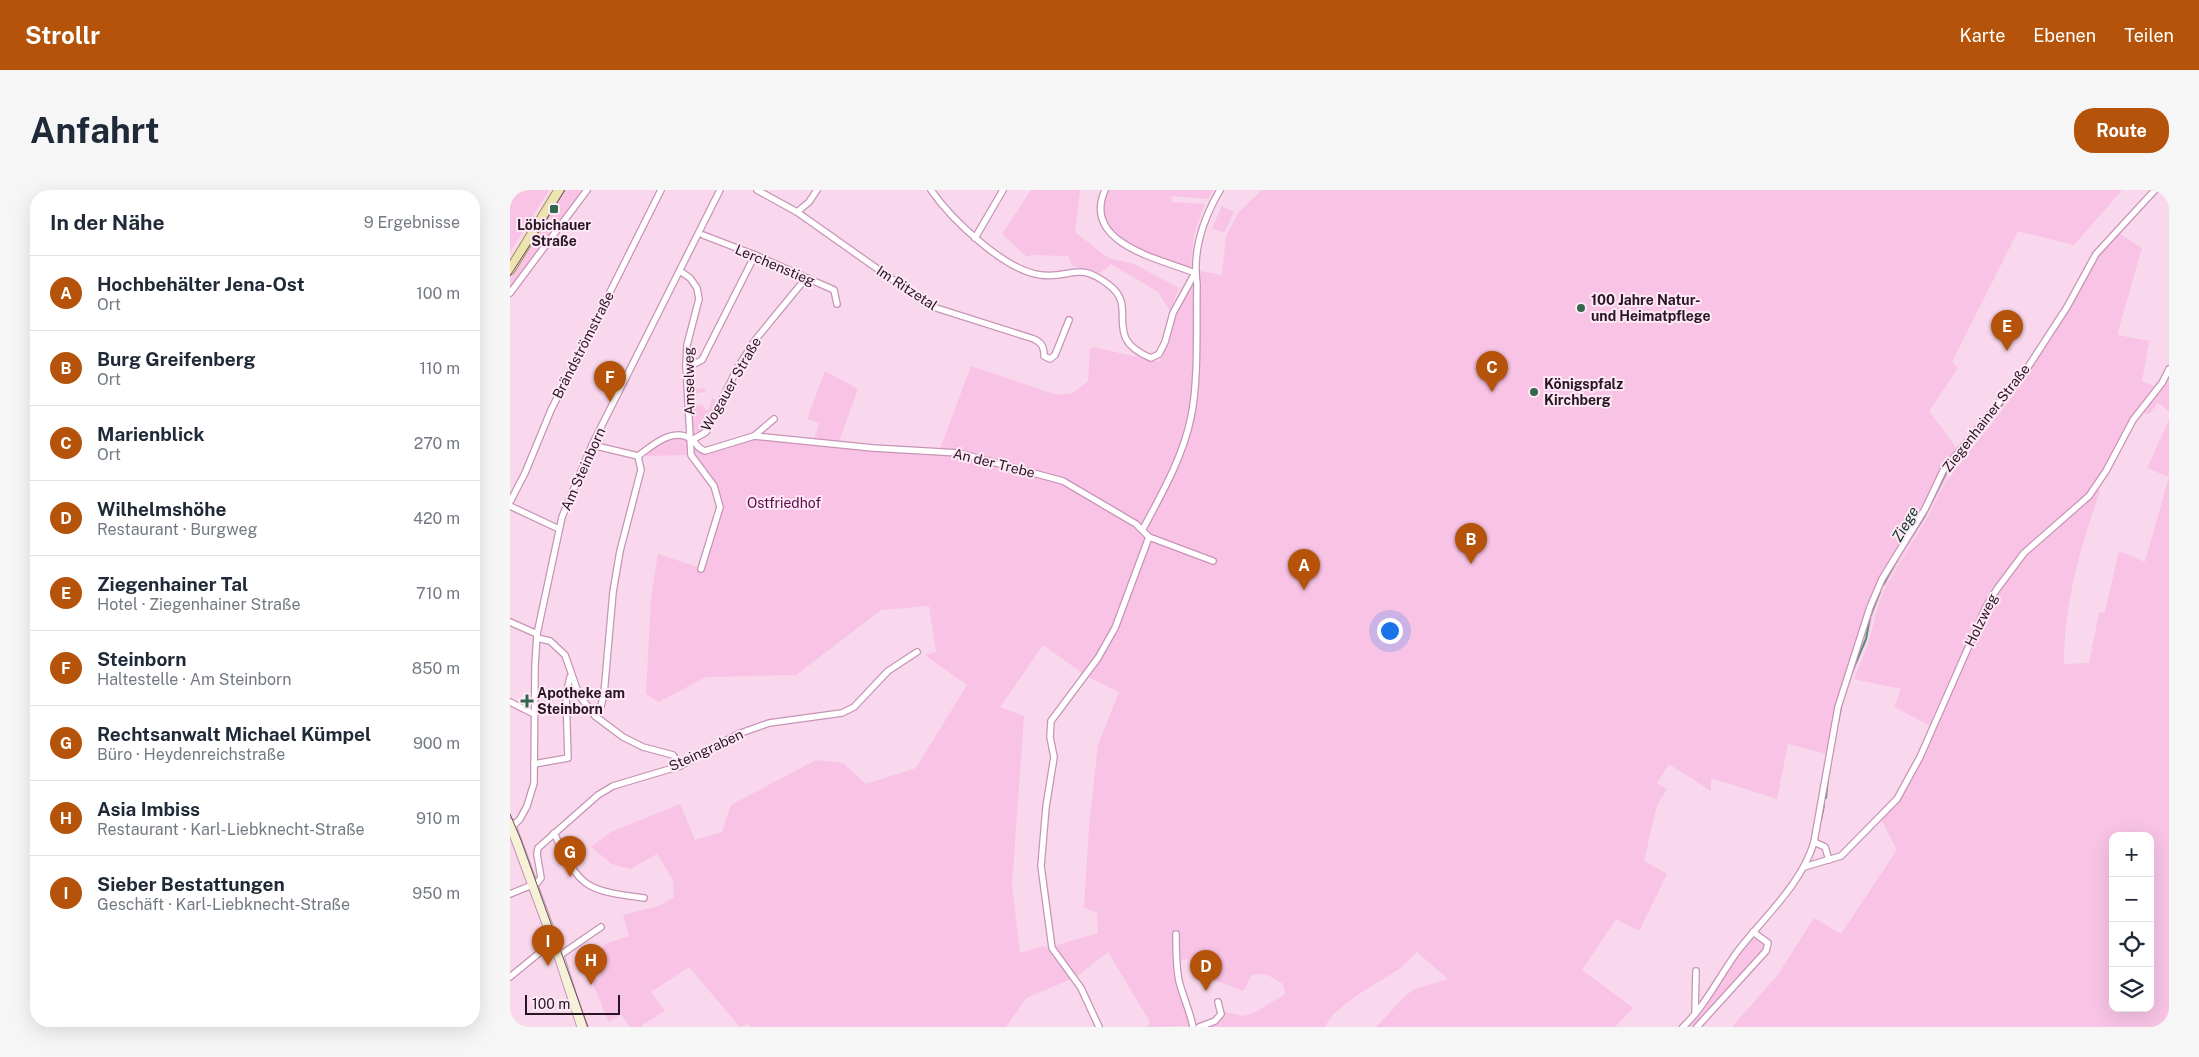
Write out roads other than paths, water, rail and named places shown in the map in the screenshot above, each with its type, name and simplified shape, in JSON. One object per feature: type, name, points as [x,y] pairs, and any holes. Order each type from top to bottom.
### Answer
[{"type":"main road","points":[[510,270],[559,190]]},
{"type":"street","points":[[510,293],[587,190]]},
{"type":"street","name":"Brändströmstraße","points":[[510,502],[525,473],[559,393],[661,190]]},
{"type":"street","name":"Am Steinborn","points":[[511,825],[520,819],[530,799],[534,783],[537,636],[559,529],[571,491],[592,445],[720,190]]},
{"type":"street","name":"Im Ritzetal","points":[[757,190],[797,212],[930,306],[1034,339],[1040,342],[1044,348],[1044,356],[1050,359],[1055,355],[1069,320]]},
{"type":"street","points":[[797,212],[809,202],[817,190]]},
{"type":"street","points":[[931,190],[956,220],[975,238],[993,252],[1031,274],[1052,275],[1078,270],[1103,280],[1118,294],[1122,305],[1125,340],[1132,349],[1150,358],[1159,354],[1165,342],[1173,313],[1195,273]]},
{"type":"street","points":[[975,238],[1003,190]]},
{"type":"street","points":[[1105,190],[1101,213],[1105,226],[1115,239],[1130,248],[1195,273]]},
{"type":"street","points":[[1144,529],[1179,457],[1191,419],[1197,284],[1195,273],[1201,231],[1220,190]]},
{"type":"street","name":"Ziegenhainer Straße","points":[[1682,1027],[1695,1014],[1753,932],[1795,882],[1804,867],[1814,842],[1838,707],[1870,607],[1882,580],[1925,509],[1943,472],[2028,367],[2067,307],[2096,254],[2155,190]]},
{"type":"street","name":"Lerchenstieg","points":[[703,236],[755,255],[834,290],[837,304]]},
{"type":"street","points":[[686,364],[694,364],[702,360],[755,255]]},
{"type":"street","name":"Amselweg","points":[[680,271],[690,278],[697,288],[699,299],[687,344],[686,364],[692,440],[691,455],[714,486],[720,507],[701,568]]},
{"type":"street","name":"Wogauer Straße","points":[[692,440],[706,432],[738,367],[756,339],[806,278]]},
{"type":"street","name":"Holzweg","points":[[1804,867],[1829,860],[1844,853],[1896,799],[1920,757],[1986,607],[1996,589],[2024,553],[2089,496],[2106,471],[2132,420],[2162,383],[2169,369]]},
{"type":"street","name":"An der Trebe","points":[[638,456],[665,438],[676,435],[692,440],[698,449],[705,451],[754,436],[774,418]]},
{"type":"street","name":"An der Trebe","points":[[754,436],[873,448],[959,453],[1063,481],[1144,529],[1149,537]]},
{"type":"street","points":[[592,445],[638,456],[642,470],[620,551],[612,592],[604,694],[601,706],[594,716]]},
{"type":"street","points":[[510,506],[559,529]]},
{"type":"street","points":[[1099,1027],[1081,988],[1052,948],[1041,858],[1054,758],[1050,737],[1051,722],[1098,658],[1115,628],[1149,537],[1213,561]]},
{"type":"street","points":[[510,622],[557,646],[564,655],[578,695],[594,716],[622,738],[643,747],[673,755],[680,766]]},
{"type":"street","name":"Steingraben","points":[[532,885],[541,878],[537,854],[538,848],[598,795],[613,786],[680,766],[738,734],[769,723],[842,713],[854,707],[888,671],[917,652]]},
{"type":"street","points":[[534,764],[568,758],[566,695],[571,675]]},
{"type":"street","points":[[511,705],[534,714]]},
{"type":"street","points":[[511,825],[559,956],[582,1027]]},
{"type":"street","points":[[554,833],[570,867],[580,879],[600,890],[644,898]]},
{"type":"street","points":[[1814,842],[1825,847],[1829,860]]},
{"type":"street","points":[[510,894],[532,885]]},
{"type":"street","points":[[559,956],[601,927]]},
{"type":"street","points":[[1697,1027],[1766,950],[1768,943],[1753,932]]},
{"type":"street","points":[[1176,934],[1176,963],[1193,1027]]},
{"type":"street","points":[[510,976],[544,949],[555,945]]},
{"type":"street","points":[[1695,1014],[1696,971]]},
{"type":"street","points":[[1199,1027],[1215,1021],[1221,1014],[1218,1002]]},
{"type":"waterway","name":"Ziege","points":[[1949,470],[2016,387]]},
{"type":"waterway","name":"Ziege","points":[[1899,556],[1924,517],[1946,473]]},
{"type":"waterway","name":"Ziege","points":[[1883,585],[1897,560]]},
{"type":"waterway","name":"Ziege","points":[[1851,674],[1866,639],[1870,617],[1880,592]]},
{"type":"waterway","name":"Ziege","points":[[1838,722],[1842,702]]},
{"type":"waterway","name":"Ziege","points":[[1826,798],[1828,778]]},
{"type":"waterway","name":"Ziege","points":[[1821,820],[1824,805]]},
{"type":"tram line","points":[[510,276],[565,190]]},
{"type":"tram line","points":[[510,814],[588,1027]]},
{"type":"place","name":"Löbichauer Straße","points":[[554,209]]},
{"type":"place","name":"100 Jahre Natur- und Heimatpflege","points":[[1581,308]]},
{"type":"place","name":"Ziegenhainer Tal","points":[[2007,351]]},
{"type":"place","name":"Marienblick","points":[[1492,392]]},
{"type":"place","name":"Königspfalz Kirchberg","points":[[1534,392]]},
{"type":"place","name":"Steinborn","points":[[610,402]]},
{"type":"place","name":"Burg Greifenberg","points":[[1471,564]]},
{"type":"place","name":"Hochbehälter Jena-Ost","points":[[1304,590]]},
{"type":"place","name":"Apotheke am Steinborn","points":[[527,701]]},
{"type":"place","name":"Rechtsanwalt Michael Kümpel","points":[[570,877]]},
{"type":"place","name":"Sieber Bestattungen","points":[[548,966]]},
{"type":"place","name":"Asia Imbiss","points":[[591,985]]},
{"type":"place","name":"Wilhelmshöhe","points":[[1206,991]]},
{"type":"park label","name":"Ostfriedhof","points":[[784,503]]}]
